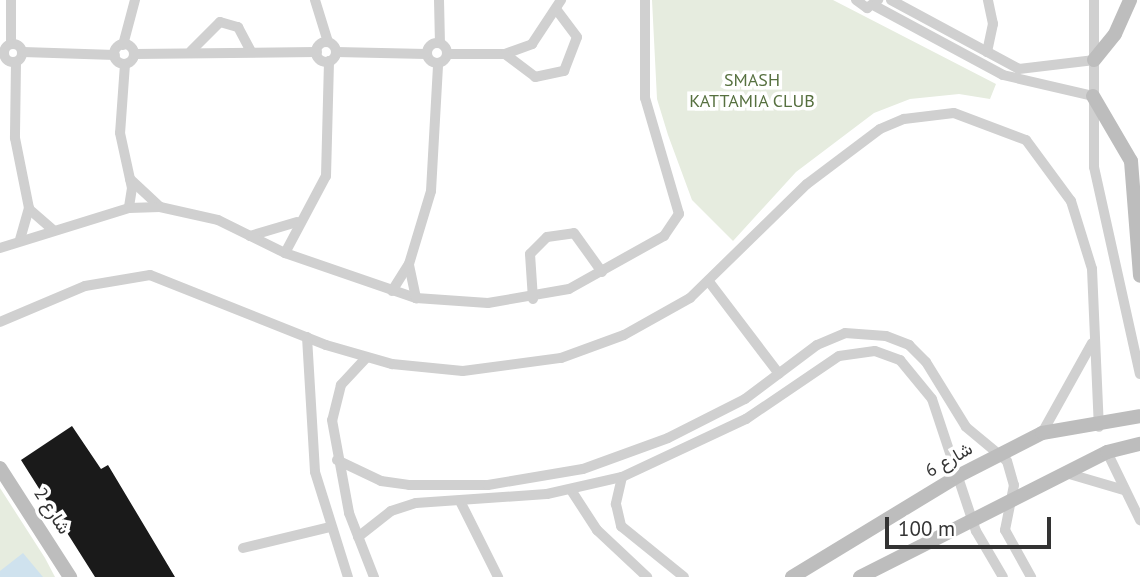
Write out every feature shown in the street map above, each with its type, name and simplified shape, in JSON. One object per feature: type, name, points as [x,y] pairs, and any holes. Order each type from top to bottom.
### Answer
[{"type":"street","points":[[11,0],[11,43],[2,52],[16,62]]},
{"type":"street","points":[[115,55],[123,45],[135,0]]},
{"type":"street","points":[[285,253],[298,222],[321,195],[326,176],[333,57],[314,0]]},
{"type":"street","points":[[439,0],[440,43],[448,54]]},
{"type":"street","points":[[0,248],[129,208],[160,208],[218,220],[285,253],[416,298],[488,303],[533,299],[602,272],[664,236],[679,214],[645,99],[645,0]]},
{"type":"street","points":[[856,0],[877,3],[1003,75],[1093,96],[1131,161],[1140,276]]},
{"type":"street","points":[[891,0],[987,52],[1030,71],[1094,60],[1115,34],[1130,0]]},
{"type":"street","points":[[987,52],[993,24],[988,0]]},
{"type":"street","points":[[1094,0],[1094,167],[1140,374]]},
{"type":"street","points":[[392,291],[409,264],[431,191],[438,64],[448,54],[505,54],[542,35],[559,5]]},
{"type":"street","points":[[505,54],[535,77],[564,71],[573,60],[577,37],[559,5]]},
{"type":"street","points":[[191,51],[219,22],[238,27],[251,51]]},
{"type":"street","points":[[317,52],[328,42]]},
{"type":"street","points":[[11,43],[23,52],[115,55],[125,64]]},
{"type":"street","points":[[123,45],[134,54],[251,51],[317,52],[333,57],[426,54],[440,43]]},
{"type":"street","points":[[20,240],[29,208],[15,138],[16,62],[23,52]]},
{"type":"street","points":[[129,208],[130,178],[120,133],[125,64],[134,54]]},
{"type":"street","points":[[426,54],[438,64]]},
{"type":"street","points":[[0,322],[85,286],[150,275],[366,358],[463,371],[561,358],[647,325],[710,283],[842,154],[904,119],[954,113],[1014,133],[1060,178],[1092,270],[1099,427]]},
{"type":"street","points":[[130,178],[160,208]]},
{"type":"street","points":[[29,208],[53,230]]},
{"type":"street","points":[[250,236],[298,222]]},
{"type":"street","points":[[533,299],[530,254],[547,237],[574,233],[602,272]]},
{"type":"street","points":[[409,264],[416,298]]},
{"type":"street","points":[[710,283],[779,374]]},
{"type":"street","points":[[337,460],[371,478],[410,485],[488,485],[551,476],[619,459],[668,438],[745,400],[779,374],[845,333],[886,335],[926,362],[967,427],[999,453],[1013,472],[1012,499],[1005,530],[1031,577]]},
{"type":"street","points":[[307,337],[309,423],[330,527],[348,577]]},
{"type":"street","points":[[1042,433],[1094,340]]},
{"type":"street","points":[[358,537],[391,511],[571,490],[622,477],[746,419],[812,372],[855,351],[900,360],[914,373],[932,399],[973,520],[1003,577]]},
{"type":"street","points":[[366,358],[334,402],[337,460],[358,537],[374,577]]},
{"type":"street","name":"شارع 6","points":[[792,577],[958,475],[1042,433],[1099,427],[1140,416]]},
{"type":"street","points":[[860,577],[1107,452],[1140,444]]},
{"type":"street","points":[[1107,452],[1140,520]]},
{"type":"street","name":"شارع 2","points":[[0,468],[70,577]]},
{"type":"street","points":[[1066,473],[1124,490]]},
{"type":"street","points":[[622,477],[616,505],[621,526],[684,577]]},
{"type":"street","points":[[571,490],[597,530],[647,577]]},
{"type":"street","points":[[461,503],[498,577]]},
{"type":"street","points":[[243,548],[330,527]]},
{"type":"green space","name":"SMASH KATTAMIA CLUB","points":[[652,0],[833,0],[996,84],[990,99],[959,94],[910,99],[874,113],[796,172],[733,241],[692,200],[668,135],[657,99]]},
{"type":"green space","points":[[0,488],[45,558],[55,577],[0,577]]},
{"type":"water","points":[[23,553],[43,577],[0,577],[0,571]]},
{"type":"building","points":[[72,426],[101,469],[108,465],[175,577],[95,577],[21,460]]}]
